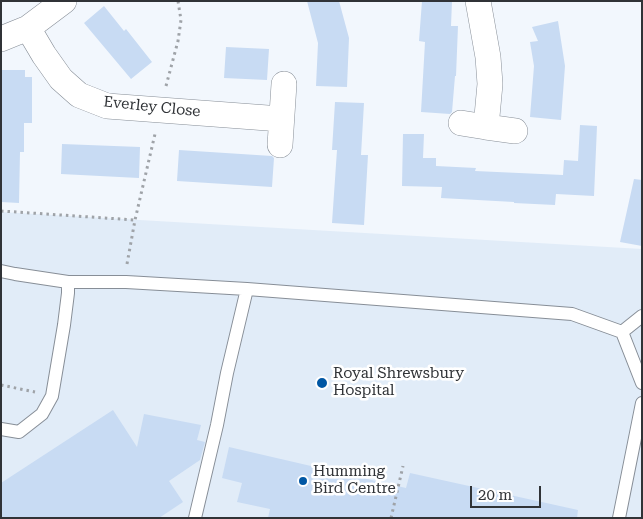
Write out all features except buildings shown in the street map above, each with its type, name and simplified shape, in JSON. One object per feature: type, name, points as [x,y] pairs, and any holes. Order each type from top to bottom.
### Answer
[{"type":"street","points":[[1,39],[28,28],[64,1]]},
{"type":"street","points":[[478,1],[488,57],[490,84],[486,127]]},
{"type":"street","name":"Everley Close","points":[[28,28],[44,56],[61,79],[79,95],[107,106],[281,119]]},
{"type":"street","points":[[280,146],[284,84]]},
{"type":"street","points":[[461,122],[515,131]]},
{"type":"lane","points":[[1,271],[68,282],[126,282],[247,289],[572,314],[622,332],[642,383]]},
{"type":"lane","points":[[1,430],[19,432],[42,414],[52,396],[64,325],[68,282]]},
{"type":"lane","points":[[195,518],[217,425],[226,373],[247,289]]},
{"type":"lane","points":[[622,332],[642,316]]},
{"type":"lane","points":[[619,518],[642,403]]},
{"type":"path","points":[[1,211],[135,220],[126,270]]},
{"type":"path","points":[[1,385],[38,393]]},
{"type":"path","points":[[391,518],[403,466]]},
{"type":"shaded area","name":"Royal Shrewsbury Hospital","points":[[1,212],[642,249],[642,518],[1,518]]},
{"type":"place","name":"Royal Shrewsbury Hospital","points":[[322,383]]},
{"type":"place","name":"Humming Bird Centre","points":[[303,481]]}]
